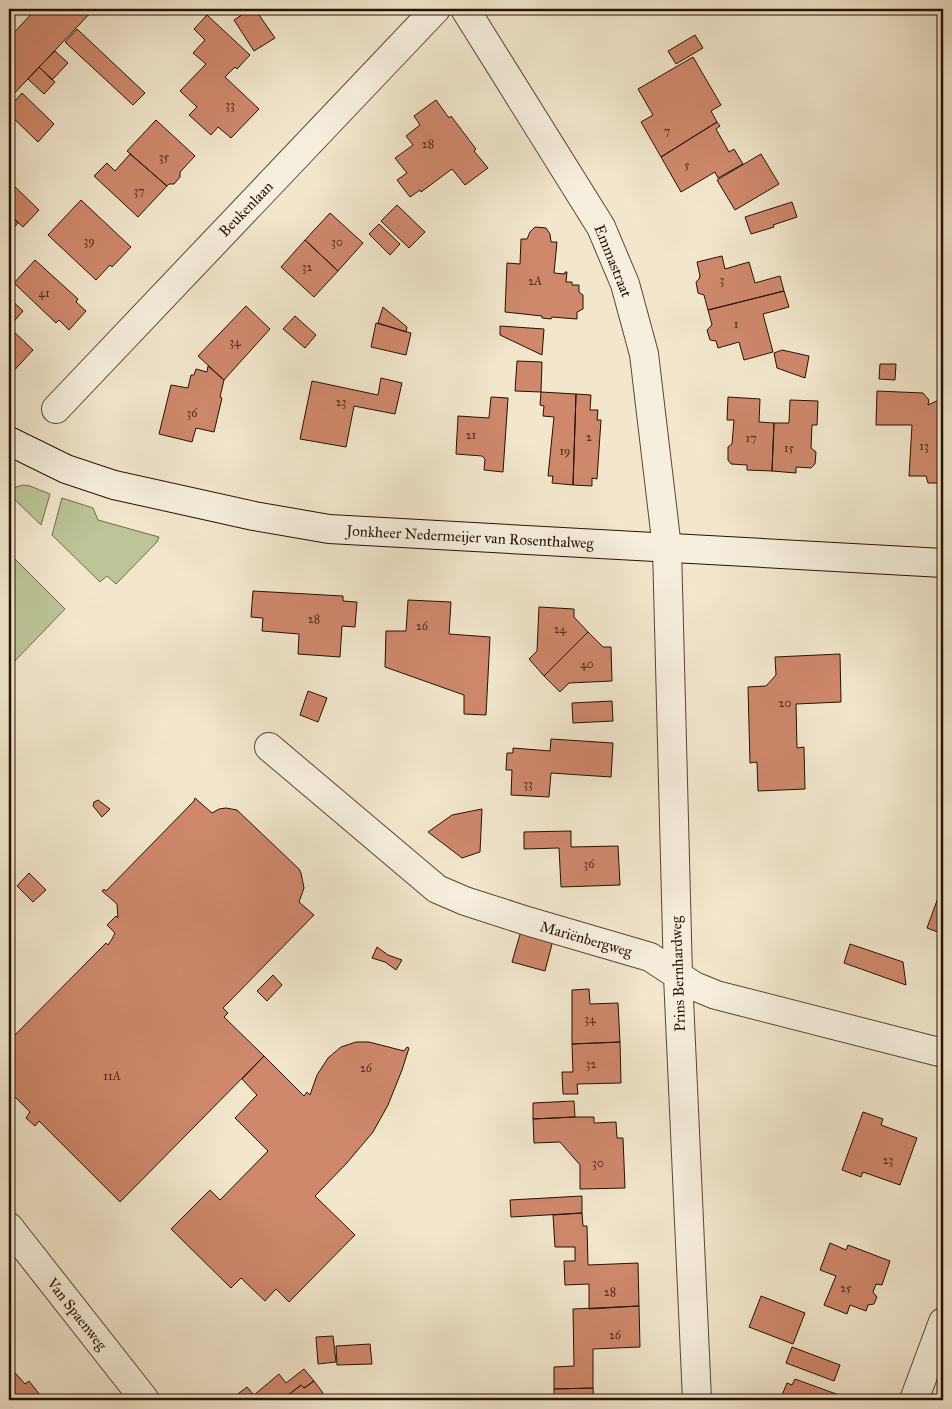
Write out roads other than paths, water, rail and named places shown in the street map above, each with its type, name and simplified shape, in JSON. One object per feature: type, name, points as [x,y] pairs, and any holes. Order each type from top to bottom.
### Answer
[{"type":"street","name":"Beukenlaan","points":[[56,409],[436,9]]},
{"type":"street","name":"Emmastraat","points":[[464,9],[601,227],[625,284],[644,354],[667,548]]},
{"type":"street","name":"Jonkheer Nedermeijer van Rosenthalweg","points":[[13,449],[114,485],[245,514],[328,528],[943,563]]},
{"type":"street","name":"Prins Bernhardweg","points":[[667,548],[678,976],[697,1400]]},
{"type":"street","name":"Mariënbergweg","points":[[269,747],[437,889],[465,901],[527,921],[650,957],[694,986],[716,995],[943,1053]]},
{"type":"street","name":"Van Spaenweg","points":[[9,1227],[145,1400]]},
{"type":"street","points":[[914,1400],[943,1322]]}]
